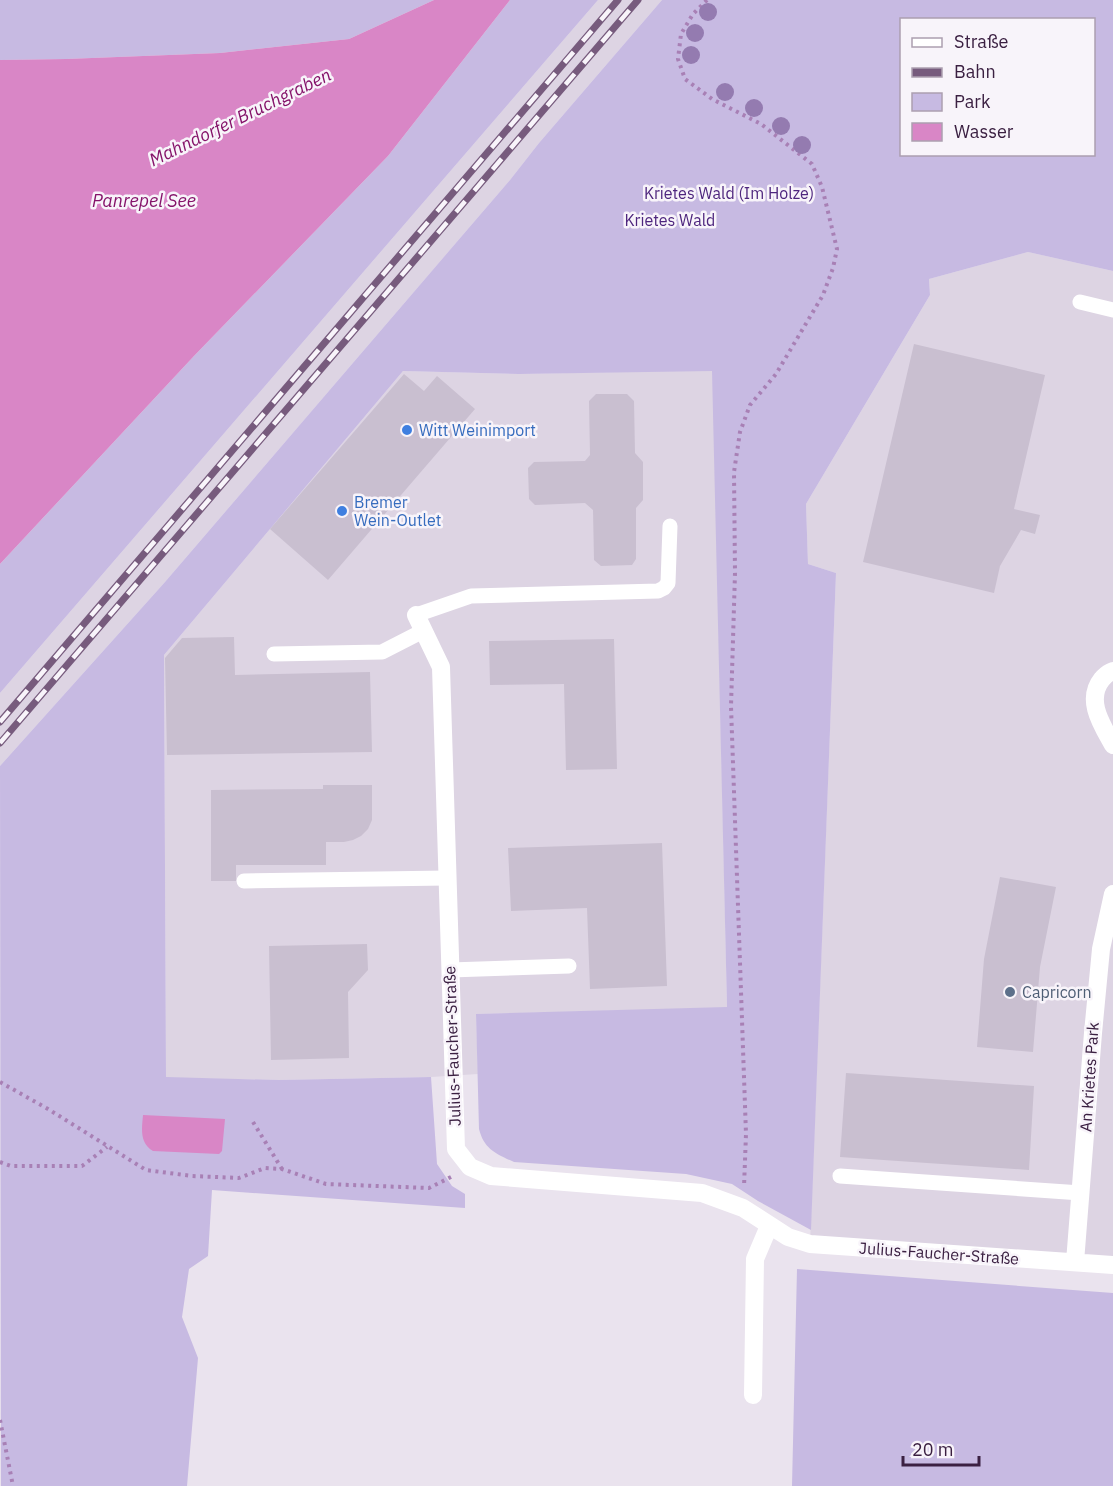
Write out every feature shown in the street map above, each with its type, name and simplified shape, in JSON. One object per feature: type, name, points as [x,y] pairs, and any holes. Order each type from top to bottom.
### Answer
[{"type":"street","name":"Julius-Faucher-Straße","points":[[420,623],[441,667],[456,1149],[470,1167],[491,1176],[702,1193],[743,1208],[788,1238],[810,1244],[1113,1265]]},
{"type":"street","points":[[1113,671],[1108,672],[1098,684],[1094,698],[1097,715],[1113,745]]},
{"type":"street","name":"An Krietes Park","points":[[1075,1262],[1101,949],[1110,920],[1113,894]]},
{"type":"street","points":[[753,1395],[755,1259],[769,1226]]},
{"type":"lane","points":[[1080,302],[1113,310]]},
{"type":"lane","points":[[274,654],[382,652],[420,623],[471,597],[658,591],[668,583],[670,526]]},
{"type":"lane","points":[[244,880],[447,878]]},
{"type":"lane","points":[[450,970],[569,966]]},
{"type":"lane","points":[[840,1176],[1081,1193]]},
{"type":"path","points":[[707,0],[693,14],[681,34],[678,59],[685,80],[712,99],[761,124],[812,164],[822,187],[837,249],[823,295],[776,374],[750,405],[740,432],[734,472],[735,573],[731,706],[746,1134],[743,1208]]},
{"type":"path","points":[[0,1082],[146,1170],[192,1176],[239,1178],[266,1168],[282,1169],[326,1184],[429,1188],[470,1167]]},
{"type":"path","points":[[253,1122],[282,1169]]},
{"type":"path","points":[[0,1162],[11,1166],[82,1166],[106,1147]]},
{"type":"path","points":[[0,1420],[12,1486]]},
{"type":"shaded area","points":[[598,0],[662,0],[165,582],[0,766],[0,693]]},
{"type":"shaded area","points":[[1028,252],[1113,271],[1113,1265],[810,1244],[836,573],[808,564],[806,504],[930,295],[929,279]]},
{"type":"shaded area","points":[[713,370],[727,1008],[476,1014],[478,1074],[279,1080],[166,1078],[164,655],[403,371],[519,374]]},
{"type":"green space","points":[[0,0],[434,0],[349,39],[220,53],[0,60]]},
{"type":"green space","points":[[510,0],[598,0],[0,693],[0,564],[194,356],[388,156]]},
{"type":"green space","name":"Krietes Wald","points":[[662,0],[1113,0],[1113,271],[1028,252],[929,279],[930,295],[806,504],[808,564],[836,573],[811,1230],[732,1184],[686,1174],[514,1162],[492,1150],[484,1141],[479,1129],[476,1014],[727,1007],[712,371],[519,374],[403,371],[164,655],[166,1077],[279,1080],[431,1077],[437,1164],[452,1186],[465,1194],[465,1208],[212,1190],[208,1256],[189,1269],[182,1317],[198,1358],[187,1486],[1,1486],[0,766],[165,582]]},
{"type":"green space","points":[[797,1269],[1113,1293],[1113,1486],[792,1486]]},
{"type":"water","name":"Panrepel See","points":[[434,0],[510,0],[388,156],[194,356],[0,564],[0,60],[220,53],[349,39]]},
{"type":"water","points":[[143,1115],[225,1119],[222,1151],[219,1154],[153,1151],[143,1140]]},
{"type":"building","points":[[914,344],[1045,375],[1014,509],[1040,515],[1035,534],[1021,530],[1000,566],[994,593],[863,562]]},
{"type":"building","points":[[404,374],[424,391],[437,376],[475,409],[328,580],[270,529]]},
{"type":"building","points":[[596,394],[627,394],[634,401],[635,453],[643,462],[643,500],[636,508],[636,559],[632,565],[601,566],[594,560],[593,510],[585,503],[535,505],[529,499],[528,468],[534,462],[585,461],[590,455],[589,401]]},
{"type":"building","points":[[234,637],[235,675],[370,672],[372,752],[167,755],[165,658],[182,638]]},
{"type":"building","points":[[614,639],[617,769],[566,770],[564,684],[490,685],[489,641]]},
{"type":"building","points":[[323,785],[372,785],[372,820],[368,829],[361,836],[344,842],[326,842],[326,865],[236,865],[236,881],[211,881],[211,790],[323,789]]},
{"type":"building","points":[[662,843],[667,986],[590,989],[587,908],[511,911],[508,848]]},
{"type":"building","points":[[1000,877],[1056,887],[1040,967],[1033,1052],[977,1047],[984,959]]},
{"type":"building","points":[[367,944],[368,970],[348,992],[349,1058],[271,1060],[269,946]]},
{"type":"building","points":[[846,1073],[1034,1086],[1029,1170],[840,1157]]},
{"type":"railway","points":[[0,722],[618,0]]},
{"type":"railway","points":[[0,743],[638,0]]},
{"type":"place","name":"Witt Weinimport","points":[[407,430]]},
{"type":"place","name":"Bremer Wein-Outlet","points":[[342,511]]},
{"type":"place","name":"Capricorn","points":[[1010,992]]},
{"type":"water label","name":"Mahndorfer Bruchgraben","points":[[240,117]]},
{"type":"park label","name":"Krietes Wald (Im Holze)","points":[[729,193]]}]
